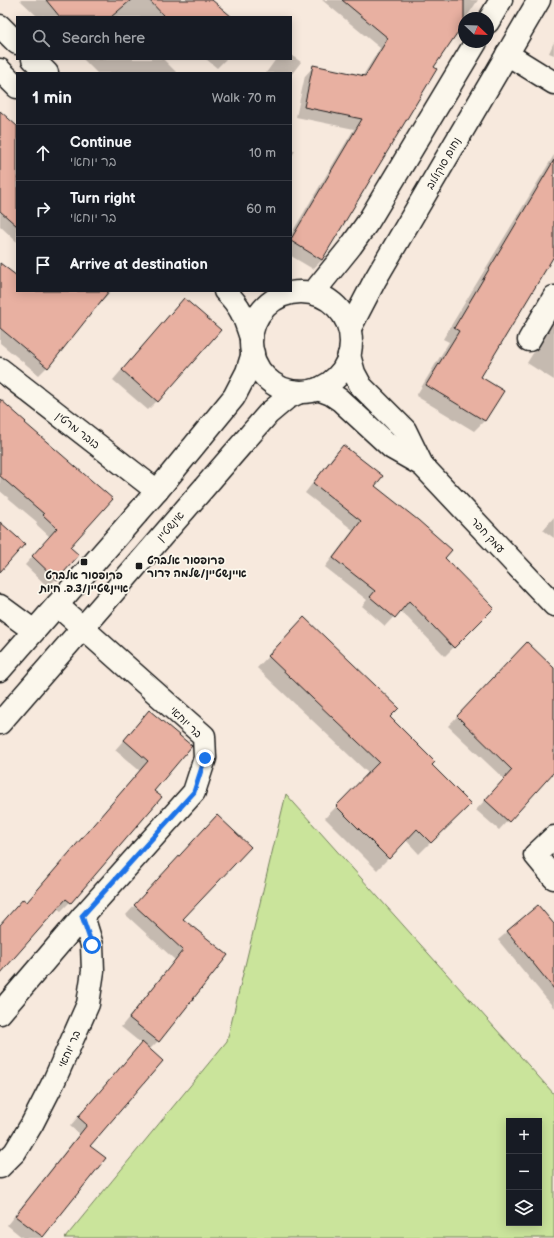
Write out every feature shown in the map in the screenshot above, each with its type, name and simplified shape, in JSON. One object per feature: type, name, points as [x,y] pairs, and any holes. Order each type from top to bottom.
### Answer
[{"type":"main road","points":[[494,12],[501,0]]},
{"type":"main road","name":"נחום סוקולוב","points":[[350,328],[375,280],[539,0]]},
{"type":"main road","points":[[0,26],[16,42]]},
{"type":"main road","points":[[313,293],[351,246],[368,222],[472,48]]},
{"type":"main road","points":[[508,54],[554,83]]},
{"type":"main road","points":[[34,60],[46,72]]},
{"type":"main road","points":[[0,70],[16,86]]},
{"type":"main road","points":[[0,670],[157,491],[234,397],[248,372],[252,346],[255,323],[262,311],[279,293],[313,293],[326,298],[336,306],[344,316],[350,328],[351,337],[349,356],[342,370],[332,381],[309,390],[284,389],[269,380],[259,368],[252,346],[244,315],[236,302],[225,292]]},
{"type":"main road","points":[[529,340],[554,297]]},
{"type":"main road","name":"עמק חפר","points":[[349,356],[354,373],[361,386],[405,430],[422,465]]},
{"type":"main road","name":"בובר מרטין","points":[[0,369],[157,491]]},
{"type":"main road","name":"עמק חפר","points":[[309,390],[331,394],[340,400],[392,448],[422,465],[554,605]]},
{"type":"main road","name":"אינשטיין","points":[[0,723],[268,414],[286,398],[309,390]]},
{"type":"main road","name":"בר יוחאי","points":[[0,1013],[82,916],[194,792],[205,758],[204,736],[57,605]]},
{"type":"main road","points":[[0,606],[34,631]]},
{"type":"main road","points":[[554,837],[535,855],[554,878]]},
{"type":"main road","name":"בר יוחאי","points":[[0,1167],[15,1152],[32,1124],[54,1081],[88,1004],[93,971],[93,958],[92,945],[82,916]]},
{"type":"green space","points":[[286,794],[554,1094],[554,1238],[65,1238],[227,1041]]},
{"type":"building","points":[[46,0],[131,0],[112,16],[59,16]]},
{"type":"building","points":[[149,0],[212,0],[231,16],[164,16]]},
{"type":"building","points":[[342,0],[464,0],[464,12],[458,12],[458,32],[434,67],[437,69],[322,260],[292,242],[292,237],[362,119],[304,107],[313,65],[365,76],[388,38]]},
{"type":"building","points":[[0,111],[16,125],[16,225],[0,211]]},
{"type":"building","points":[[554,160],[554,256],[481,377],[504,391],[485,421],[426,385],[459,331],[454,328]]},
{"type":"building","points":[[0,263],[16,275],[16,292],[108,292],[48,368],[0,328]]},
{"type":"building","points":[[184,298],[221,330],[158,402],[122,370]]},
{"type":"building","points":[[0,399],[26,422],[25,423],[113,499],[70,547],[79,555],[57,580],[32,556],[57,528],[43,515],[44,514],[0,476]]},
{"type":"building","points":[[343,445],[383,476],[375,486],[418,520],[452,550],[445,558],[494,608],[454,648],[409,601],[395,618],[370,597],[375,591],[333,558],[361,521],[313,483]]},
{"type":"building","points":[[0,522],[25,544],[0,572]]},
{"type":"building","points":[[304,617],[399,708],[390,717],[435,762],[432,765],[471,804],[431,843],[417,829],[389,859],[336,806],[379,762],[268,656]]},
{"type":"building","points":[[527,642],[554,668],[554,772],[509,822],[485,800],[512,770],[457,716]]},
{"type":"building","points":[[149,710],[192,746],[154,791],[162,797],[71,903],[66,899],[0,974],[0,925],[23,899],[27,902],[148,761],[124,740]]},
{"type":"building","points":[[217,815],[251,847],[183,919],[228,955],[159,1042],[129,1018],[183,950],[134,905]]},
{"type":"building","points":[[538,905],[554,924],[554,989],[507,931]]},
{"type":"building","points":[[142,1042],[163,1061],[90,1146],[106,1158],[43,1237],[15,1216],[87,1125],[78,1117]]},
{"type":"place","name":"פרופסור אלברט איינשטיין/צ.פ. חיות","points":[[84,562]]},
{"type":"place","name":"פרופסור אלברט איינשטיין/שלמה דרור","points":[[139,566]]},
{"type":"route","points":[[92,945],[82,916],[194,792],[205,758]]}]
